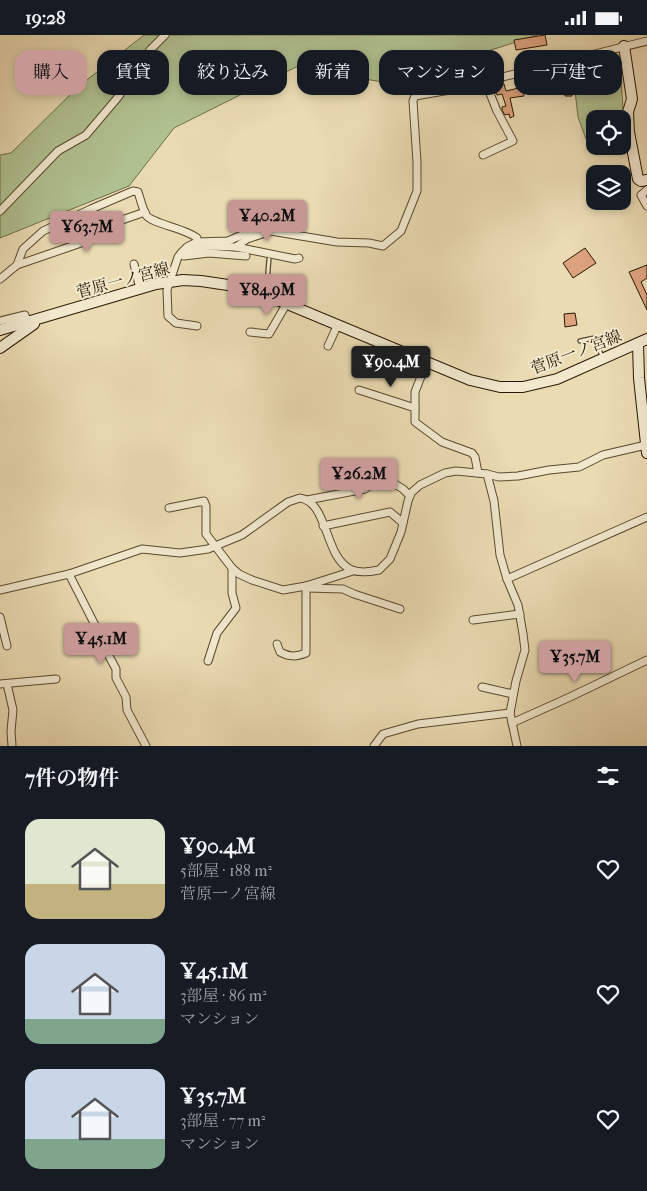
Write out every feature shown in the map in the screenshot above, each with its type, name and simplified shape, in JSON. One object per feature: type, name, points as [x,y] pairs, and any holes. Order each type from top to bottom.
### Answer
[{"type":"main road","points":[[624,46],[632,99],[628,112],[629,132],[638,179],[641,181],[647,180]]},
{"type":"main road","name":"菅原一ノ宮線","points":[[0,331],[140,289],[183,280],[228,285],[287,303],[470,380],[500,387],[523,387],[557,379],[643,341]]},
{"type":"main road","points":[[0,348],[41,319]]},
{"type":"main road","points":[[643,341],[639,378],[645,419],[646,449]]},
{"type":"street","points":[[0,211],[58,151],[86,135],[119,96],[133,72],[151,49],[165,35]]},
{"type":"street","points":[[504,76],[647,41]]},
{"type":"street","points":[[236,247],[246,239],[271,231],[337,242],[369,243],[383,246],[401,231],[417,191],[413,101],[415,96],[431,95]]},
{"type":"street","points":[[483,155],[513,141],[491,95]]},
{"type":"street","points":[[17,265],[23,249],[43,231],[133,191],[138,192],[146,215],[154,221],[192,234],[197,238],[197,242]]},
{"type":"street","points":[[647,191],[641,195],[647,207]]},
{"type":"street","points":[[0,279],[17,265],[81,243],[107,228],[112,228],[119,221],[145,212]]},
{"type":"street","points":[[197,326],[176,323],[168,316],[166,291],[180,255],[187,247],[197,242],[228,241],[270,223]]},
{"type":"street","points":[[180,255],[208,246],[236,247],[295,259],[299,258]]},
{"type":"street","points":[[180,255],[208,253],[246,256]]},
{"type":"street","points":[[134,264],[140,289]]},
{"type":"street","points":[[250,332],[268,335],[287,303]]},
{"type":"street","points":[[0,321],[25,315],[26,323]]},
{"type":"street","points":[[328,346],[338,324]]},
{"type":"street","points":[[427,361],[415,392],[415,422],[442,442],[472,453],[475,457],[478,473]]},
{"type":"street","points":[[359,389],[415,408]]},
{"type":"street","points":[[306,587],[353,571],[379,571],[390,559],[410,496],[420,485],[445,473],[456,471],[499,477],[518,477],[549,470],[579,467],[603,455],[646,449]]},
{"type":"street","points":[[487,474],[494,501],[500,555],[506,579],[518,605],[525,649],[510,713],[517,746]]},
{"type":"street","points":[[307,500],[365,489],[382,476],[404,489],[410,496]]},
{"type":"street","points":[[0,590],[69,574],[142,549],[180,553],[208,549],[242,535],[288,502],[300,497],[307,500],[318,512],[340,561],[353,571]]},
{"type":"street","points":[[169,508],[204,501],[206,506],[206,534],[232,568],[239,574],[283,590],[306,587],[343,589]]},
{"type":"street","points":[[323,526],[390,513],[403,523]]},
{"type":"street","points":[[506,579],[647,517]]},
{"type":"street","points":[[208,661],[217,633],[236,608],[232,593],[232,568]]},
{"type":"street","points":[[69,574],[116,669],[116,678],[126,697],[132,722],[146,746]]},
{"type":"street","points":[[327,580],[354,594],[400,609]]},
{"type":"street","points":[[277,644],[280,651],[288,656],[299,656],[306,653],[306,587]]},
{"type":"street","points":[[473,620],[520,614]]},
{"type":"street","points":[[0,617],[7,646]]},
{"type":"street","points":[[512,723],[647,660]]},
{"type":"street","points":[[12,746],[10,731],[13,710],[3,684],[56,679]]},
{"type":"street","points":[[482,687],[513,694]]},
{"type":"street","points":[[374,746],[383,734],[418,724],[510,713]]},
{"type":"lane","points":[[266,296],[269,259]]},
{"type":"lane","points":[[580,341],[594,338],[603,359]]},
{"type":"green space","points":[[144,35],[538,35],[491,50],[379,50],[379,81],[369,80],[369,50],[297,50],[297,67],[287,72],[287,50],[179,50],[179,95],[240,95],[174,128],[129,186],[0,238],[0,155],[11,153],[70,95],[87,95],[87,80],[97,72],[97,95],[169,95],[169,50],[125,50]]},
{"type":"green space","points":[[622,94],[623,110],[586,110],[586,139],[578,117],[576,95]]},
{"type":"building","points":[[545,35],[547,45],[516,50],[514,40]]},
{"type":"building","points":[[504,84],[506,91],[514,89],[514,95],[524,96],[510,98],[514,116],[510,118],[509,114],[505,115],[502,110],[502,107],[506,106],[502,95],[504,95]]},
{"type":"building","points":[[585,248],[596,263],[573,278],[563,263]]},
{"type":"building","points":[[647,265],[647,278],[641,282],[647,295],[647,310],[629,272]]},
{"type":"building","points":[[575,313],[577,325],[565,327],[564,314]]}]
